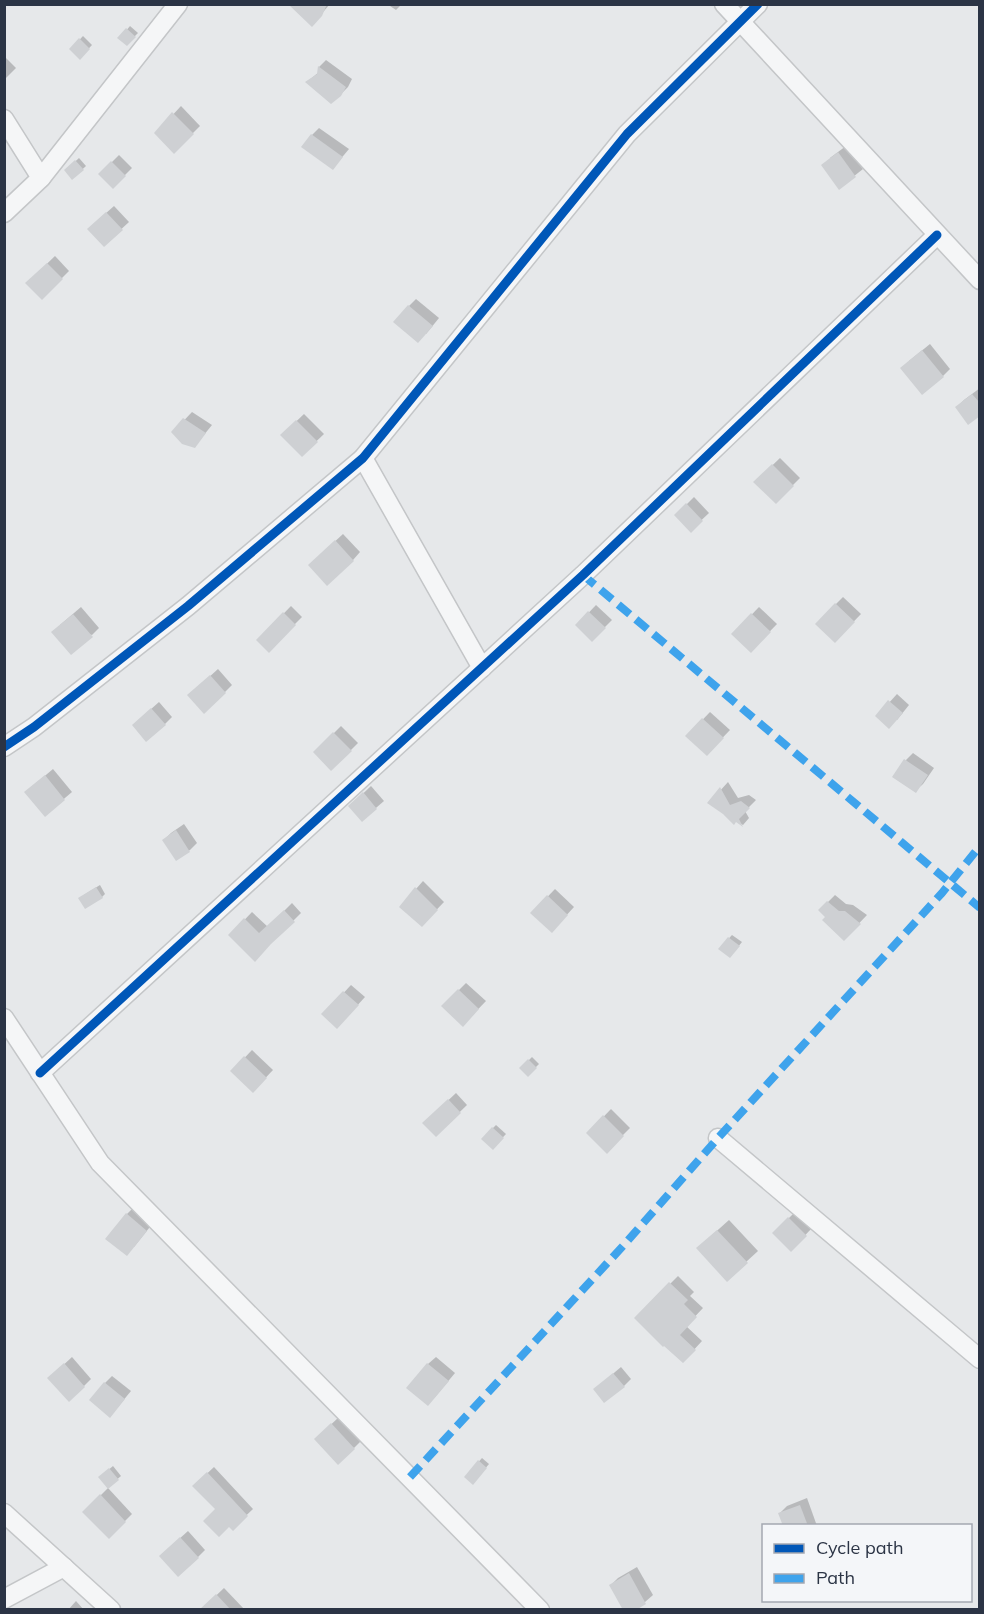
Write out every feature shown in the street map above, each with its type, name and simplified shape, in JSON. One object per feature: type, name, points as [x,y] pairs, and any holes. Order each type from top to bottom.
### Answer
[{"type":"street","points":[[4,213],[41,178],[178,4]]},
{"type":"street","points":[[724,4],[980,280]]},
{"type":"street","points":[[4,747],[34,727],[188,606],[363,458],[627,134],[758,4]]},
{"type":"street","points":[[4,119],[41,178]]},
{"type":"street","points":[[40,1072],[592,567],[937,234]]},
{"type":"street","points":[[363,458],[482,668]]},
{"type":"street","points":[[4,1018],[100,1163],[540,1610]]},
{"type":"street","points":[[718,1138],[980,1359]]},
{"type":"street","points":[[4,1513],[111,1610]]},
{"type":"street","points":[[4,1599],[64,1567]]},
{"type":"building","points":[[288,4],[327,4],[322,16],[312,27]]},
{"type":"building","points":[[126,28],[136,37],[127,46],[117,38]]},
{"type":"building","points":[[79,38],[90,49],[80,60],[69,49]]},
{"type":"building","points":[[318,66],[346,87],[341,96],[331,104],[305,82],[317,74]]},
{"type":"building","points":[[172,112],[194,134],[174,154],[154,133]]},
{"type":"building","points":[[311,134],[343,157],[333,170],[301,147]]},
{"type":"building","points":[[838,152],[856,177],[839,190],[821,165]]},
{"type":"building","points":[[75,160],[84,170],[72,180],[64,170]]},
{"type":"building","points":[[111,161],[126,176],[113,189],[98,174]]},
{"type":"building","points":[[106,212],[123,230],[104,247],[87,229]]},
{"type":"building","points":[[47,263],[63,279],[42,300],[25,283]]},
{"type":"building","points":[[408,305],[433,326],[418,343],[393,322]]},
{"type":"building","points":[[922,350],[944,377],[922,395],[900,368]]},
{"type":"building","points":[[972,394],[980,403],[980,416],[968,425],[955,407]]},
{"type":"building","points":[[183,418],[206,433],[195,448],[182,444],[171,432]]},
{"type":"building","points":[[296,420],[318,442],[302,457],[280,435]]},
{"type":"building","points":[[772,464],[794,486],[776,504],[753,482]]},
{"type":"building","points":[[686,503],[703,521],[691,533],[674,515]]},
{"type":"building","points":[[335,540],[354,561],[327,586],[308,565]]},
{"type":"building","points":[[835,603],[855,622],[835,643],[815,624]]},
{"type":"building","points":[[588,611],[606,628],[592,642],[575,625]]},
{"type":"building","points":[[283,612],[296,625],[269,653],[256,640]]},
{"type":"building","points":[[751,613],[771,632],[751,653],[731,634]]},
{"type":"building","points":[[73,614],[93,637],[71,655],[51,632]]},
{"type":"building","points":[[210,675],[226,693],[204,714],[187,695]]},
{"type":"building","points":[[888,700],[903,713],[889,729],[875,716]]},
{"type":"building","points":[[151,708],[166,725],[146,742],[132,725]]},
{"type":"building","points":[[702,718],[724,738],[707,756],[685,736]]},
{"type":"building","points":[[333,732],[352,751],[331,771],[313,752]]},
{"type":"building","points":[[904,759],[928,775],[916,793],[892,777]]},
{"type":"building","points":[[45,775],[65,800],[45,817],[24,792]]},
{"type":"building","points":[[720,787],[730,805],[741,801],[750,808],[739,819],[743,827],[736,822],[734,825],[707,803]]},
{"type":"building","points":[[363,792],[377,809],[362,822],[348,806]]},
{"type":"building","points":[[176,830],[190,852],[176,861],[162,840]]},
{"type":"building","points":[[96,887],[103,898],[85,909],[78,898]]},
{"type":"building","points":[[415,887],[438,910],[422,927],[399,907]]},
{"type":"building","points":[[547,895],[568,915],[552,933],[530,913]]},
{"type":"building","points":[[827,901],[839,911],[845,911],[861,924],[844,941],[822,920],[825,917],[818,910]]},
{"type":"building","points":[[284,910],[295,922],[255,962],[228,935],[244,918],[259,933]]},
{"type":"building","points":[[728,937],[740,946],[730,958],[718,949]]},
{"type":"building","points":[[458,989],[479,1009],[463,1027],[441,1006]]},
{"type":"building","points":[[343,991],[359,1005],[337,1029],[321,1014]]},
{"type":"building","points":[[244,1056],[267,1078],[253,1093],[230,1071]]},
{"type":"building","points":[[528,1059],[537,1068],[528,1077],[519,1068]]},
{"type":"building","points":[[448,1099],[461,1113],[436,1137],[422,1123]]},
{"type":"building","points":[[603,1115],[624,1136],[607,1154],[586,1133]]},
{"type":"building","points":[[492,1127],[504,1138],[493,1150],[481,1139]]},
{"type":"building","points":[[126,1213],[147,1231],[127,1256],[105,1239]]},
{"type":"building","points":[[788,1217],[807,1236],[791,1252],[772,1233]]},
{"type":"building","points":[[717,1230],[748,1263],[727,1282],[696,1248]]},
{"type":"building","points":[[669,1282],[688,1300],[684,1304],[697,1317],[680,1335],[696,1350],[683,1363],[634,1318]]},
{"type":"building","points":[[64,1363],[85,1387],[69,1402],[47,1378]]},
{"type":"building","points":[[427,1363],[449,1381],[428,1406],[406,1388]]},
{"type":"building","points":[[613,1373],[625,1387],[604,1403],[593,1389]]},
{"type":"building","points":[[104,1382],[125,1399],[110,1418],[89,1400]]},
{"type":"building","points":[[331,1423],[355,1449],[338,1465],[314,1439]]},
{"type":"building","points":[[478,1460],[487,1468],[473,1485],[464,1477]]},
{"type":"building","points":[[109,1468],[119,1480],[108,1489],[98,1477]]},
{"type":"building","points":[[207,1472],[248,1516],[233,1531],[229,1527],[219,1537],[203,1521],[215,1509],[192,1486]]},
{"type":"building","points":[[100,1494],[126,1522],[109,1539],[82,1512]]},
{"type":"building","points":[[800,1505],[807,1524],[782,1524],[778,1513]]},
{"type":"building","points":[[180,1537],[199,1558],[178,1577],[159,1556]]},
{"type":"building","points":[[629,1573],[646,1604],[636,1610],[623,1610],[609,1585]]},
{"type":"building","points":[[216,1594],[231,1610],[199,1610]]},
{"type":"marked path","points":[[583,575],[980,908]]},
{"type":"marked path","points":[[410,1477],[623,1246],[718,1138],[942,893],[980,846]]},
{"type":"cycle path","points":[[4,747],[34,727],[188,606],[363,458],[627,134],[758,4]]},
{"type":"cycle path","points":[[40,1073],[583,575],[937,235]]}]
